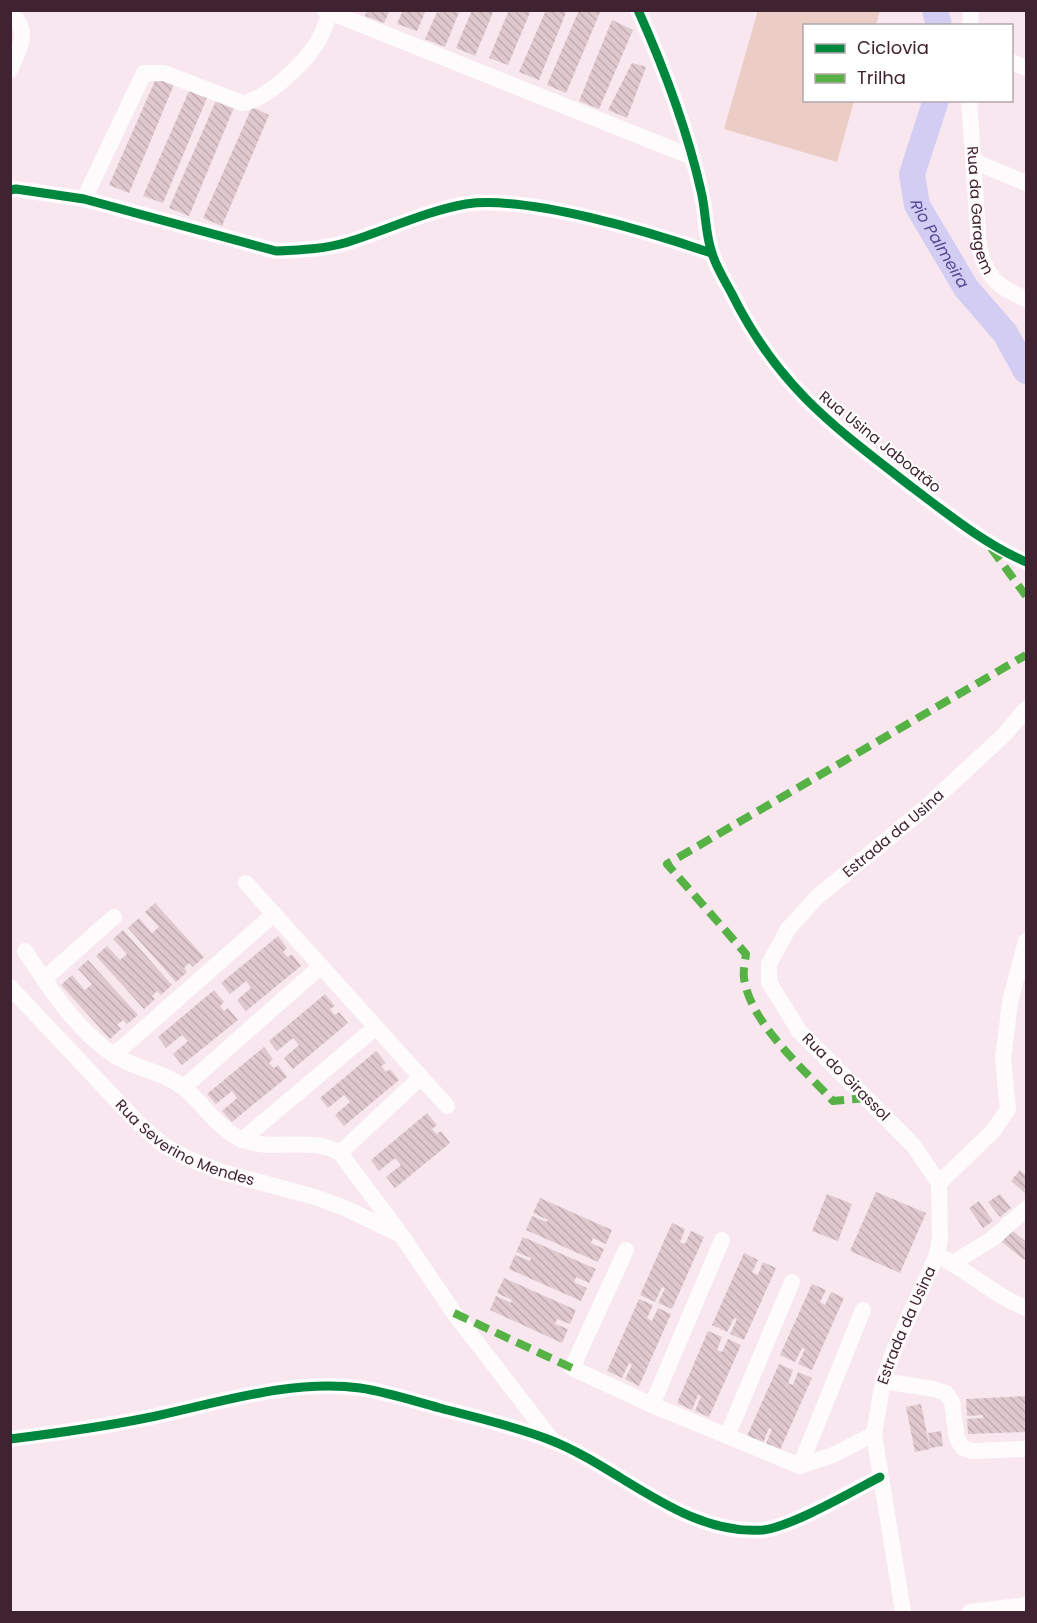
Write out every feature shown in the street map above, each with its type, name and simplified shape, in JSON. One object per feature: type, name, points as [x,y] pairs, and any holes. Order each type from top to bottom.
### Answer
[{"type":"street","name":"Rua Usina Jaboatão","points":[[638,10],[660,57],[692,158],[705,209],[711,253],[759,344],[790,385],[817,413],[953,519],[985,541],[1026,562]]},
{"type":"street","points":[[84,199],[144,73],[164,73],[242,103],[248,102],[261,96],[299,66],[320,39],[327,12],[692,158]]},
{"type":"street","points":[[10,14],[18,19],[23,31],[10,70]]},
{"type":"street","name":"Rua da Garagem","points":[[969,102],[979,246],[984,268],[991,278],[1009,292],[1026,299]]},
{"type":"street","points":[[973,161],[1026,183]]},
{"type":"street","points":[[12,188],[84,199],[276,250],[307,250],[346,243],[464,204],[490,202],[558,211],[711,253]]},
{"type":"street","name":"Estrada da Usina","points":[[769,963],[788,929],[816,898],[925,808],[1005,734],[1026,709]]},
{"type":"street","points":[[246,883],[447,1106]]},
{"type":"street","points":[[114,1055],[274,914]]},
{"type":"street","points":[[44,979],[114,917]]},
{"type":"street","points":[[939,1183],[993,1131],[1008,1109],[1003,1059],[1010,1002],[1026,941]]},
{"type":"street","points":[[25,951],[80,1024],[114,1055],[184,1087],[215,1120],[242,1140],[271,1144],[324,1146],[339,1153],[402,1236],[454,1313],[552,1440]]},
{"type":"street","name":"Rua do Girassol","points":[[769,963],[769,982],[799,1031],[913,1145],[939,1183]]},
{"type":"street","points":[[184,1087],[321,966]]},
{"type":"street","name":"Rua Severino Mendes","points":[[10,987],[139,1124],[165,1146],[189,1160],[222,1172],[315,1197],[345,1208],[402,1236]]},
{"type":"street","points":[[242,1140],[376,1027]]},
{"type":"street","points":[[339,1153],[421,1077]]},
{"type":"street","name":"Estrada da Usina","points":[[903,1612],[874,1434],[883,1381],[896,1345],[937,1256],[940,1238],[939,1183]]},
{"type":"street","points":[[953,1263],[992,1239],[1026,1209]]},
{"type":"street","points":[[651,1405],[722,1240]]},
{"type":"street","points":[[626,1250],[572,1368],[651,1405],[800,1466],[849,1448],[874,1434]]},
{"type":"street","points":[[937,1256],[953,1263],[990,1291],[1026,1308]]},
{"type":"street","points":[[727,1436],[792,1282]]},
{"type":"street","points":[[800,1466],[863,1310]]},
{"type":"street","points":[[883,1381],[946,1393],[952,1402],[957,1439],[963,1448],[972,1451],[1026,1449]]},
{"type":"street","points":[[10,1439],[75,1431],[242,1397],[330,1386],[361,1388],[552,1440],[663,1503],[719,1526],[739,1530],[766,1530],[790,1522],[880,1477]]},
{"type":"street","points":[[970,1612],[1026,1605]]},
{"type":"shaded area","points":[[758,10],[880,11],[876,24],[803,24],[803,102],[854,102],[837,162],[724,129]]},
{"type":"building","points":[[367,10],[390,10],[384,23],[365,16]]},
{"type":"building","points":[[403,10],[426,10],[417,31],[397,24]]},
{"type":"building","points":[[438,10],[460,10],[445,47],[425,39]]},
{"type":"building","points":[[472,10],[494,10],[475,56],[456,48]]},
{"type":"building","points":[[509,10],[531,10],[508,65],[489,58]]},
{"type":"building","points":[[546,10],[567,10],[539,80],[519,72]]},
{"type":"building","points":[[579,10],[601,10],[566,93],[547,85]]},
{"type":"building","points":[[612,20],[633,30],[599,109],[579,101]]},
{"type":"building","points":[[632,63],[646,67],[627,118],[608,110]]},
{"type":"building","points":[[158,74],[175,82],[129,193],[109,185]]},
{"type":"building","points":[[192,84],[209,93],[163,203],[143,196]]},
{"type":"building","points":[[218,96],[235,105],[189,216],[169,208]]},
{"type":"building","points":[[252,107],[269,115],[222,226],[203,218]]},
{"type":"building","points":[[155,903],[204,957],[193,967],[189,963],[184,968],[187,972],[176,982],[128,928],[139,918],[152,933],[159,927],[145,912]]},
{"type":"building","points":[[123,930],[172,985],[161,995],[157,991],[152,996],[155,999],[144,1009],[96,956],[107,946],[120,960],[127,954],[113,939]]},
{"type":"building","points":[[278,936],[287,948],[283,952],[288,957],[292,954],[301,966],[246,1011],[237,1000],[251,988],[246,981],[230,994],[221,983]]},
{"type":"building","points":[[88,960],[138,1015],[127,1024],[123,1020],[117,1025],[121,1029],[110,1039],[61,985],[72,975],[85,990],[92,984],[78,969]]},
{"type":"building","points":[[214,990],[224,1002],[220,1006],[224,1011],[228,1008],[238,1020],[182,1065],[173,1054],[188,1041],[182,1035],[166,1048],[158,1037]]},
{"type":"building","points":[[325,994],[335,1006],[330,1009],[335,1015],[339,1012],[348,1023],[293,1069],[284,1058],[299,1045],[293,1038],[277,1051],[269,1041]]},
{"type":"building","points":[[264,1047],[273,1059],[269,1063],[274,1068],[278,1065],[287,1077],[232,1122],[222,1111],[237,1098],[232,1091],[216,1104],[207,1094]]},
{"type":"building","points":[[376,1051],[386,1063],[381,1066],[386,1072],[390,1069],[399,1080],[344,1126],[335,1115],[350,1102],[344,1095],[328,1108],[320,1098]]},
{"type":"building","points":[[427,1113],[437,1125],[432,1129],[437,1134],[441,1131],[450,1143],[395,1188],[386,1177],[401,1165],[395,1158],[379,1171],[371,1160]]},
{"type":"building","points":[[1020,1170],[1026,1176],[1026,1194],[1011,1181]]},
{"type":"building","points":[[876,1192],[926,1213],[900,1273],[850,1251]]},
{"type":"building","points":[[827,1194],[852,1204],[838,1241],[812,1231]]},
{"type":"building","points":[[1000,1194],[1011,1208],[1000,1217],[988,1202]]},
{"type":"building","points":[[540,1198],[612,1230],[606,1244],[593,1238],[591,1243],[604,1249],[598,1262],[526,1230],[532,1216],[547,1222],[548,1220],[533,1213]]},
{"type":"building","points":[[979,1201],[993,1221],[983,1228],[969,1208]]},
{"type":"building","points":[[672,1223],[685,1229],[680,1242],[685,1244],[691,1231],[704,1237],[672,1309],[658,1303],[665,1288],[662,1287],[655,1302],[640,1295]]},
{"type":"building","points":[[1012,1230],[1026,1242],[1024,1260],[1002,1242]]},
{"type":"building","points":[[523,1237],[596,1269],[589,1283],[576,1277],[574,1282],[587,1288],[581,1301],[509,1269],[515,1255],[530,1261],[531,1258],[516,1252]]},
{"type":"building","points":[[744,1253],[758,1260],[752,1272],[758,1275],[763,1262],[776,1268],[744,1340],[730,1334],[737,1319],[734,1318],[727,1332],[712,1325]]},
{"type":"building","points":[[504,1278],[576,1310],[570,1324],[557,1319],[555,1324],[568,1329],[562,1343],[490,1310],[496,1296],[511,1303],[512,1300],[497,1293]]},
{"type":"building","points":[[812,1284],[826,1290],[820,1302],[825,1305],[831,1292],[844,1298],[812,1370],[798,1364],[805,1349],[802,1348],[795,1362],[780,1355]]},
{"type":"building","points":[[639,1299],[653,1305],[647,1318],[652,1321],[658,1308],[671,1314],[639,1386],[625,1379],[632,1365],[629,1363],[622,1378],[607,1371]]},
{"type":"building","points":[[708,1331],[722,1337],[717,1350],[722,1352],[728,1339],[741,1345],[709,1417],[695,1411],[701,1396],[698,1395],[692,1410],[677,1403]]},
{"type":"building","points":[[779,1364],[793,1370],[788,1383],[793,1385],[798,1372],[812,1378],[780,1450],[766,1444],[772,1429],[769,1428],[763,1443],[747,1436]]},
{"type":"building","points":[[1026,1396],[1026,1432],[968,1434],[967,1419],[983,1418],[983,1415],[967,1416],[966,1399]]},
{"type":"building","points":[[921,1404],[930,1449],[915,1452],[906,1407]]},
{"type":"building","points":[[941,1431],[943,1446],[930,1448],[928,1433]]},
{"type":"waterway","name":"Rio Palmeira","points":[[935,10],[938,24]]},
{"type":"waterway","name":"Rio Palmeira","points":[[935,102],[912,174],[917,205],[966,288],[1005,333],[1026,371]]},
{"type":"marked path","points":[[991,548],[1026,596]]},
{"type":"marked path","points":[[867,1098],[833,1101],[780,1044],[756,1012],[748,995],[744,975],[746,954],[667,864],[1026,655]]},
{"type":"marked path","points":[[454,1313],[572,1368]]},
{"type":"cycle path","points":[[638,10],[666,76],[682,122],[701,191],[708,238],[714,258],[768,355],[810,403],[857,445],[968,528],[996,547],[1026,562]]},
{"type":"cycle path","points":[[10,190],[84,199],[276,251],[312,249],[339,244],[436,211],[466,204],[492,203],[522,205],[589,217],[711,253]]},
{"type":"cycle path","points":[[10,1439],[120,1423],[257,1393],[335,1386],[390,1394],[537,1435],[576,1452],[679,1511],[706,1522],[734,1529],[763,1530],[775,1527],[822,1508],[880,1477]]}]
